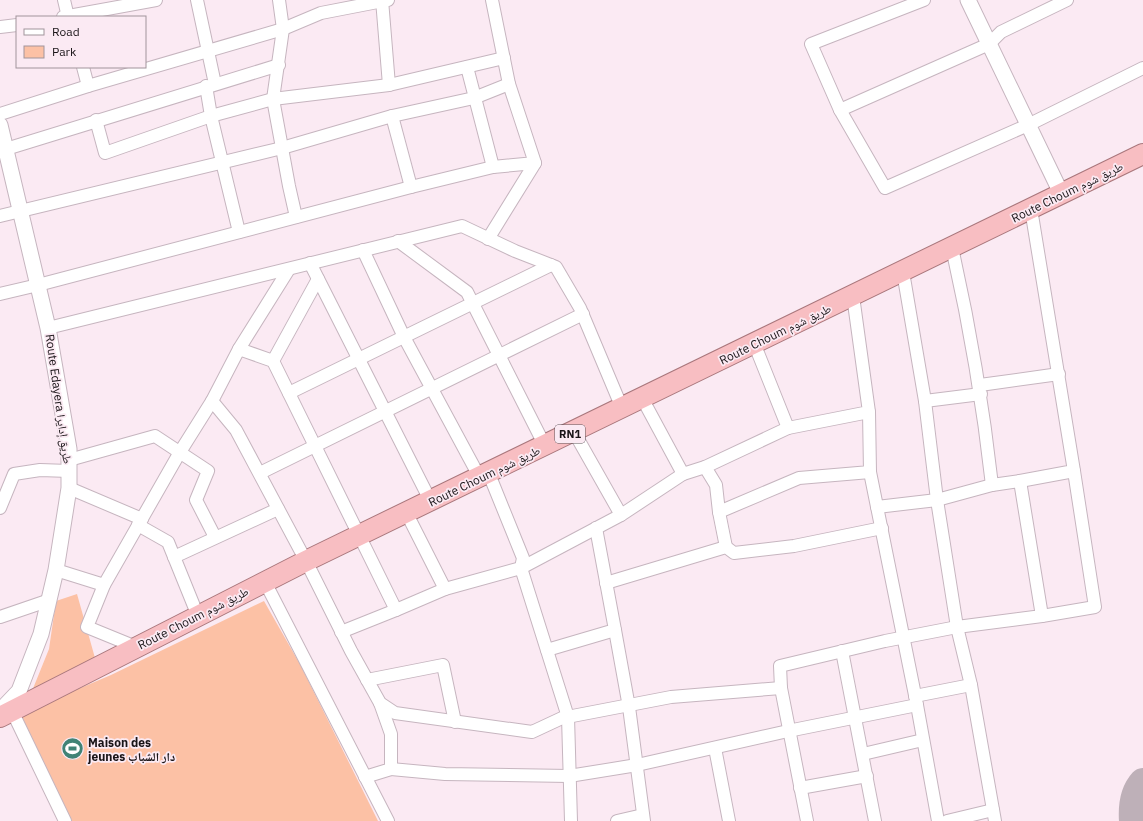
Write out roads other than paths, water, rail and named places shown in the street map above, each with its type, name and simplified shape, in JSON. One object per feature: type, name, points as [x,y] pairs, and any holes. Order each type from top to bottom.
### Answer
[{"type":"highway","name":"Route Choum طريق شوم","points":[[4,713],[306,561],[431,502],[642,398],[1062,195],[1143,154]]},
{"type":"street","points":[[64,0],[66,16]]},
{"type":"street","points":[[71,16],[152,0]]},
{"type":"street","points":[[197,0],[207,52],[211,116],[239,232]]},
{"type":"street","points":[[279,0],[283,29],[279,65],[273,98],[296,217]]},
{"type":"street","points":[[0,114],[88,86],[283,29],[321,13],[384,0],[389,85]]},
{"type":"street","points":[[488,239],[534,163],[509,84],[492,0]]},
{"type":"street","points":[[924,0],[811,44],[840,110],[884,188],[1028,125],[1143,68]]},
{"type":"street","points":[[968,0],[1062,195]]},
{"type":"street","points":[[840,110],[989,44],[1001,32],[1067,0]]},
{"type":"street","points":[[0,27],[16,25]]},
{"type":"street","points":[[96,120],[105,153],[211,116],[273,98],[389,85],[504,58]]},
{"type":"street","points":[[6,149],[96,120],[279,65]]},
{"type":"street","points":[[467,67],[493,167]]},
{"type":"street","points":[[83,68],[88,86]]},
{"type":"street","points":[[0,216],[282,148],[392,116],[474,98],[509,84]]},
{"type":"street","points":[[392,116],[411,187]]},
{"type":"street","name":"Route Edayera طريق إدايرا","points":[[0,125],[48,328],[64,417],[69,466],[69,488],[56,570],[47,601],[41,634],[19,691],[4,713]]},
{"type":"street","points":[[0,294],[411,187],[493,167],[534,163]]},
{"type":"street","points":[[807,821],[780,688],[780,666],[842,651],[957,627],[1042,616],[1095,607],[1059,374],[1031,209]]},
{"type":"street","points":[[48,328],[462,226],[488,239],[556,267],[583,314],[622,408]]},
{"type":"street","points":[[398,242],[467,292],[545,446]]},
{"type":"street","points":[[952,248],[966,310],[980,389],[992,485]]},
{"type":"street","points":[[363,250],[404,337],[431,389],[484,476],[523,558],[521,568],[568,717],[571,821]]},
{"type":"street","points":[[310,263],[431,502]]},
{"type":"street","points":[[289,393],[551,265]]},
{"type":"street","points":[[136,647],[86,627],[104,585],[180,452],[212,401],[240,349],[289,269]]},
{"type":"street","points":[[903,272],[926,401],[936,500],[957,627],[971,685],[994,815],[947,821]]},
{"type":"street","points":[[273,362],[318,279]]},
{"type":"street","points":[[853,296],[869,412],[870,472],[902,638],[916,701],[938,821]]},
{"type":"street","points":[[260,473],[583,314]]},
{"type":"street","points":[[754,344],[788,428]]},
{"type":"street","points":[[240,349],[273,362],[396,610]]},
{"type":"street","points":[[926,401],[1059,374]]},
{"type":"street","points":[[642,398],[683,474]]},
{"type":"street","points":[[212,401],[236,430],[260,473],[341,632],[380,703],[391,734],[391,769]]},
{"type":"street","points":[[341,632],[445,589],[521,568],[621,515],[683,474],[705,467],[788,428],[869,412]]},
{"type":"street","points":[[574,432],[621,515]]},
{"type":"street","points":[[0,508],[3,487],[14,474],[69,466],[155,436],[208,471],[196,500],[215,538]]},
{"type":"street","points":[[705,467],[716,485],[726,547],[734,553],[786,547],[882,528]]},
{"type":"street","points":[[877,508],[936,500],[992,485],[1074,471]]},
{"type":"street","points":[[720,512],[799,478],[870,472]]},
{"type":"street","points":[[1020,481],[1042,616]]},
{"type":"street","points":[[69,488],[140,522],[168,542],[198,616]]},
{"type":"street","points":[[174,557],[278,509]]},
{"type":"street","points":[[406,514],[445,589]]},
{"type":"street","points":[[596,528],[629,707],[644,818],[617,821]]},
{"type":"street","points":[[606,583],[726,547]]},
{"type":"street","points":[[56,570],[104,585]]},
{"type":"street","points":[[265,582],[388,821]]},
{"type":"street","points":[[0,617],[47,601]]},
{"type":"street","points":[[546,650],[615,630]]},
{"type":"street","points":[[842,651],[875,821]]},
{"type":"street","points":[[367,680],[443,665],[455,722]]},
{"type":"street","points":[[365,777],[391,769],[446,774],[569,776],[637,766],[788,731],[856,718],[971,685]]},
{"type":"street","points":[[380,703],[395,713],[532,732],[568,717],[605,709],[629,707],[671,697],[780,688]]},
{"type":"street","points":[[4,713],[65,821]]},
{"type":"street","points":[[863,754],[923,740]]},
{"type":"street","points":[[715,748],[729,821]]},
{"type":"street","points":[[800,788],[867,776]]},
{"type":"place","name":"Maison des jeunes دار الشباب","points":[[73,749]]}]
